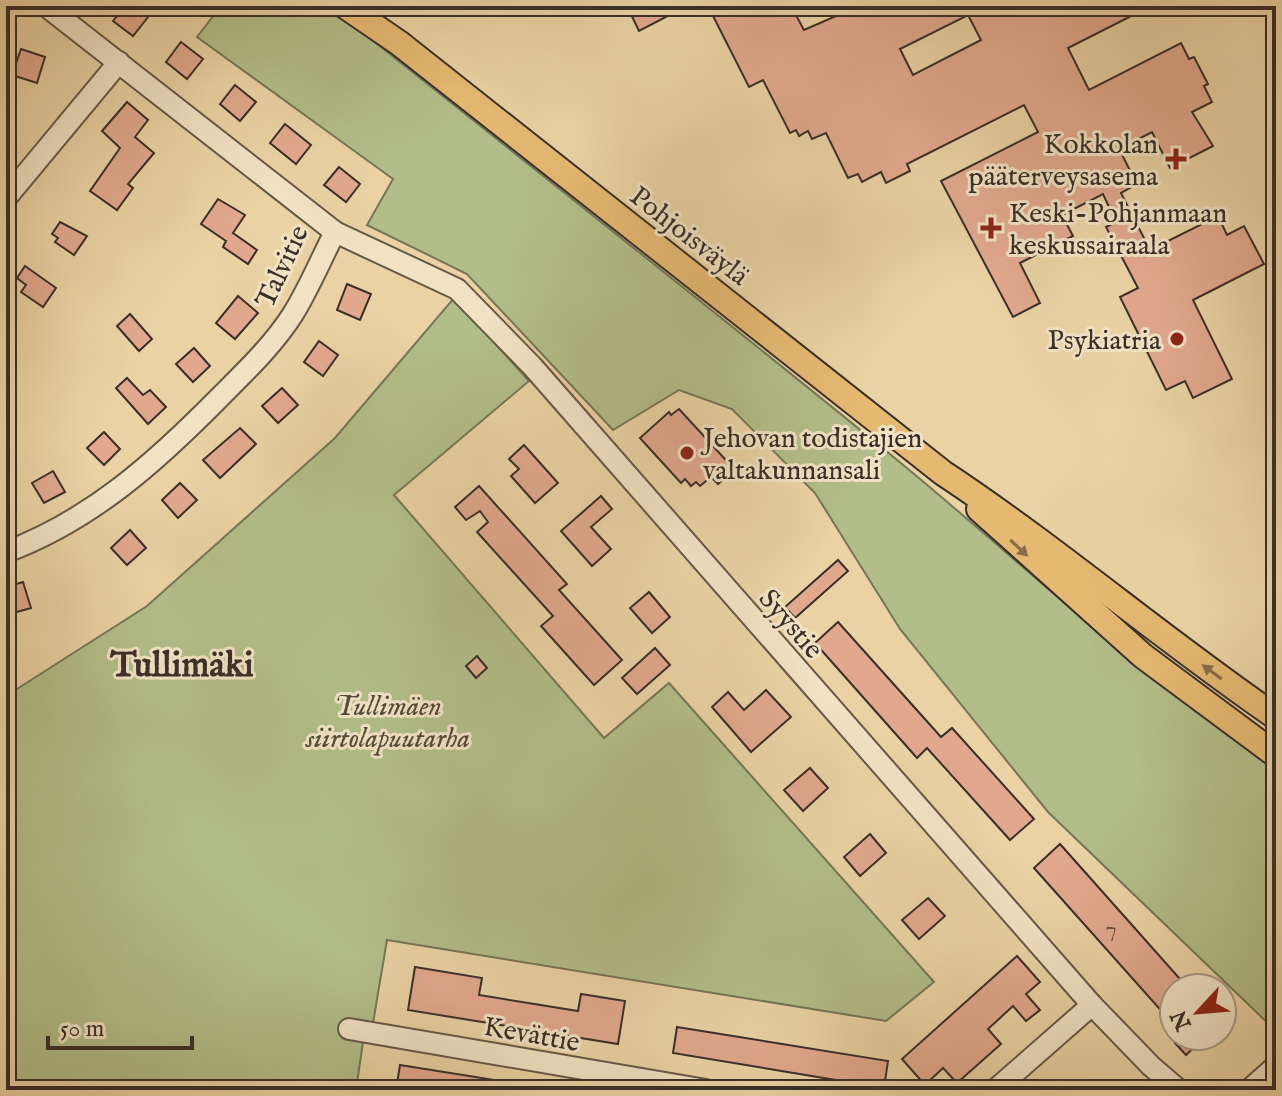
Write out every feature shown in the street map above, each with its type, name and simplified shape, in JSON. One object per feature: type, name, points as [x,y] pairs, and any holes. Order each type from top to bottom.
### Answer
[{"type":"main road","name":"Pohjoisväylä","points":[[345,6],[399,43],[943,473],[1026,528],[1169,641],[1276,717]]},
{"type":"main road","name":"Pohjoisväylä","points":[[359,6],[399,43]]},
{"type":"main road","name":"Pohjoisväylä","points":[[943,473],[1016,546],[1143,656],[1276,755]]},
{"type":"street","name":"Talvitie","points":[[6,552],[59,529],[89,511],[122,488],[179,438],[274,340],[294,312],[335,232],[46,6]]},
{"type":"street","points":[[6,198],[119,62]]},
{"type":"street","name":"Syystie","points":[[335,232],[457,289],[491,322],[1092,1005],[1151,1066],[1179,1090]]},
{"type":"street","points":[[995,1090],[1092,1005]]},
{"type":"street","name":"Kevättie","points":[[349,1029],[706,1090]]},
{"type":"street","points":[[1249,1090],[1276,1066]]},
{"type":"green space","points":[[221,6],[326,6],[902,464],[1132,660],[1276,769],[1275,1030],[1238,994],[1238,972],[1215,972],[1048,812],[900,629],[815,493],[732,409],[679,390],[613,430],[467,274],[367,225],[393,179],[197,37]]},
{"type":"green space","name":"Tullimäen siirtolapuutarha","points":[[454,298],[529,381],[394,495],[604,738],[669,683],[934,982],[886,1021],[387,940],[373,1023],[363,1042],[356,1090],[6,1090],[6,696],[147,606],[335,438]]},
{"type":"building","points":[[125,6],[134,6],[148,17],[133,36],[113,21]]},
{"type":"building","points":[[627,6],[687,6],[639,31]]},
{"type":"building","points":[[708,6],[791,6],[804,30],[859,6],[1151,6],[1068,48],[1089,90],[1181,43],[1189,59],[1194,57],[1208,84],[1204,86],[1212,102],[1192,112],[1213,146],[1170,168],[1152,132],[1119,149],[1137,184],[1121,193],[1150,250],[1218,216],[1227,235],[1244,226],[1264,264],[1193,300],[1232,379],[1193,398],[1185,381],[1166,390],[1120,297],[1138,288],[1106,227],[1116,222],[1103,194],[1062,215],[1073,236],[1020,263],[1040,303],[1013,317],[941,181],[1038,132],[1024,105],[907,164],[910,171],[886,183],[881,172],[862,182],[858,174],[848,178],[826,133],[812,139],[808,131],[799,136],[796,130],[790,133],[763,80],[749,87]],"holes":[[[968,15],[981,40],[913,75],[900,49]]]},
{"type":"building","points":[[181,42],[203,59],[187,79],[166,62]]},
{"type":"building","points":[[21,49],[45,57],[37,83],[12,75]]},
{"type":"building","points":[[235,85],[256,102],[240,121],[220,104]]},
{"type":"building","points":[[127,102],[148,120],[135,137],[154,153],[128,184],[133,188],[117,210],[90,191],[120,148],[102,131]]},
{"type":"building","points":[[285,124],[311,145],[296,164],[270,143]]},
{"type":"building","points":[[339,167],[360,184],[346,202],[324,185]]},
{"type":"building","points":[[218,199],[245,215],[233,233],[257,250],[248,264],[223,247],[226,241],[201,224]]},
{"type":"building","points":[[60,222],[87,236],[74,255],[55,242],[58,238],[52,234]]},
{"type":"building","points":[[25,266],[56,288],[43,307],[21,292],[26,285],[17,278]]},
{"type":"building","points":[[347,284],[371,294],[360,320],[337,310]]},
{"type":"building","points":[[238,296],[258,313],[235,339],[216,323]]},
{"type":"building","points":[[130,314],[152,339],[139,351],[117,326]]},
{"type":"building","points":[[319,341],[338,355],[323,376],[304,362]]},
{"type":"building","points":[[194,348],[210,366],[193,382],[176,364]]},
{"type":"building","points":[[127,378],[143,395],[150,390],[166,407],[148,424],[116,388]]},
{"type":"building","points":[[282,388],[298,405],[278,423],[262,406]]},
{"type":"building","name":"Jehovan todistajien valtakunnansali","points":[[679,409],[734,469],[718,484],[711,477],[700,486],[696,482],[691,486],[685,479],[681,483],[640,438],[669,412],[671,415]]},
{"type":"building","points":[[240,428],[256,444],[220,478],[203,460]]},
{"type":"building","points":[[104,432],[120,449],[104,465],[87,448]]},
{"type":"building","points":[[524,445],[558,483],[535,503],[511,476],[519,469],[509,459]]},
{"type":"building","points":[[53,471],[65,492],[44,503],[32,483]]},
{"type":"building","points":[[180,483],[197,500],[178,518],[162,500]]},
{"type":"building","points":[[479,486],[567,584],[559,590],[622,660],[594,685],[541,626],[553,616],[477,532],[488,522],[480,511],[466,520],[455,507]]},
{"type":"building","points":[[601,496],[612,509],[591,527],[611,549],[592,566],[561,531]]},
{"type":"building","points":[[130,530],[146,548],[127,565],[111,548]]},
{"type":"building","points":[[838,560],[848,571],[795,618],[785,607]]},
{"type":"building","points":[[23,582],[31,608],[6,615],[6,587]]},
{"type":"building","points":[[649,592],[670,617],[652,633],[630,608]]},
{"type":"building","points":[[838,622],[941,737],[952,728],[1034,819],[1010,840],[927,748],[917,758],[815,643]]},
{"type":"building","points":[[655,648],[670,665],[637,694],[622,678]]},
{"type":"building","points":[[477,656],[487,668],[476,678],[466,666]]},
{"type":"building","points":[[766,690],[791,717],[751,752],[712,707],[728,692],[744,710]]},
{"type":"building","points":[[810,768],[828,788],[803,811],[784,790]]},
{"type":"building","points":[[870,834],[886,853],[860,876],[844,857]]},
{"type":"building","points":[[1060,844],[1174,972],[1158,972],[1158,1007],[1034,868]]},
{"type":"building","points":[[928,898],[945,916],[919,939],[902,920]]},
{"type":"building","points":[[1017,956],[1040,982],[1026,994],[1040,1010],[1026,1021],[1013,1006],[988,1029],[1001,1044],[957,1083],[943,1068],[925,1085],[902,1059]]},
{"type":"building","points":[[415,967],[482,978],[479,995],[578,1011],[581,994],[625,1001],[618,1044],[408,1010]]},
{"type":"building","points":[[677,1027],[888,1061],[884,1088],[673,1053]]},
{"type":"building","points":[[400,1065],[501,1081],[500,1090],[396,1090]]},
{"type":"place","name":"Kokkolan pääterveysasema","points":[[1176,159]]},
{"type":"place","name":"Keski-Pohjanmaan keskussairaala","points":[[991,228]]},
{"type":"place","name":"Psykiatria","points":[[1177,339]]},
{"type":"place","name":"Jehovan todistajien valtakunnansali","points":[[687,453]]},
{"type":"district","name":"Tullimäki","points":[[182,663]]}]
